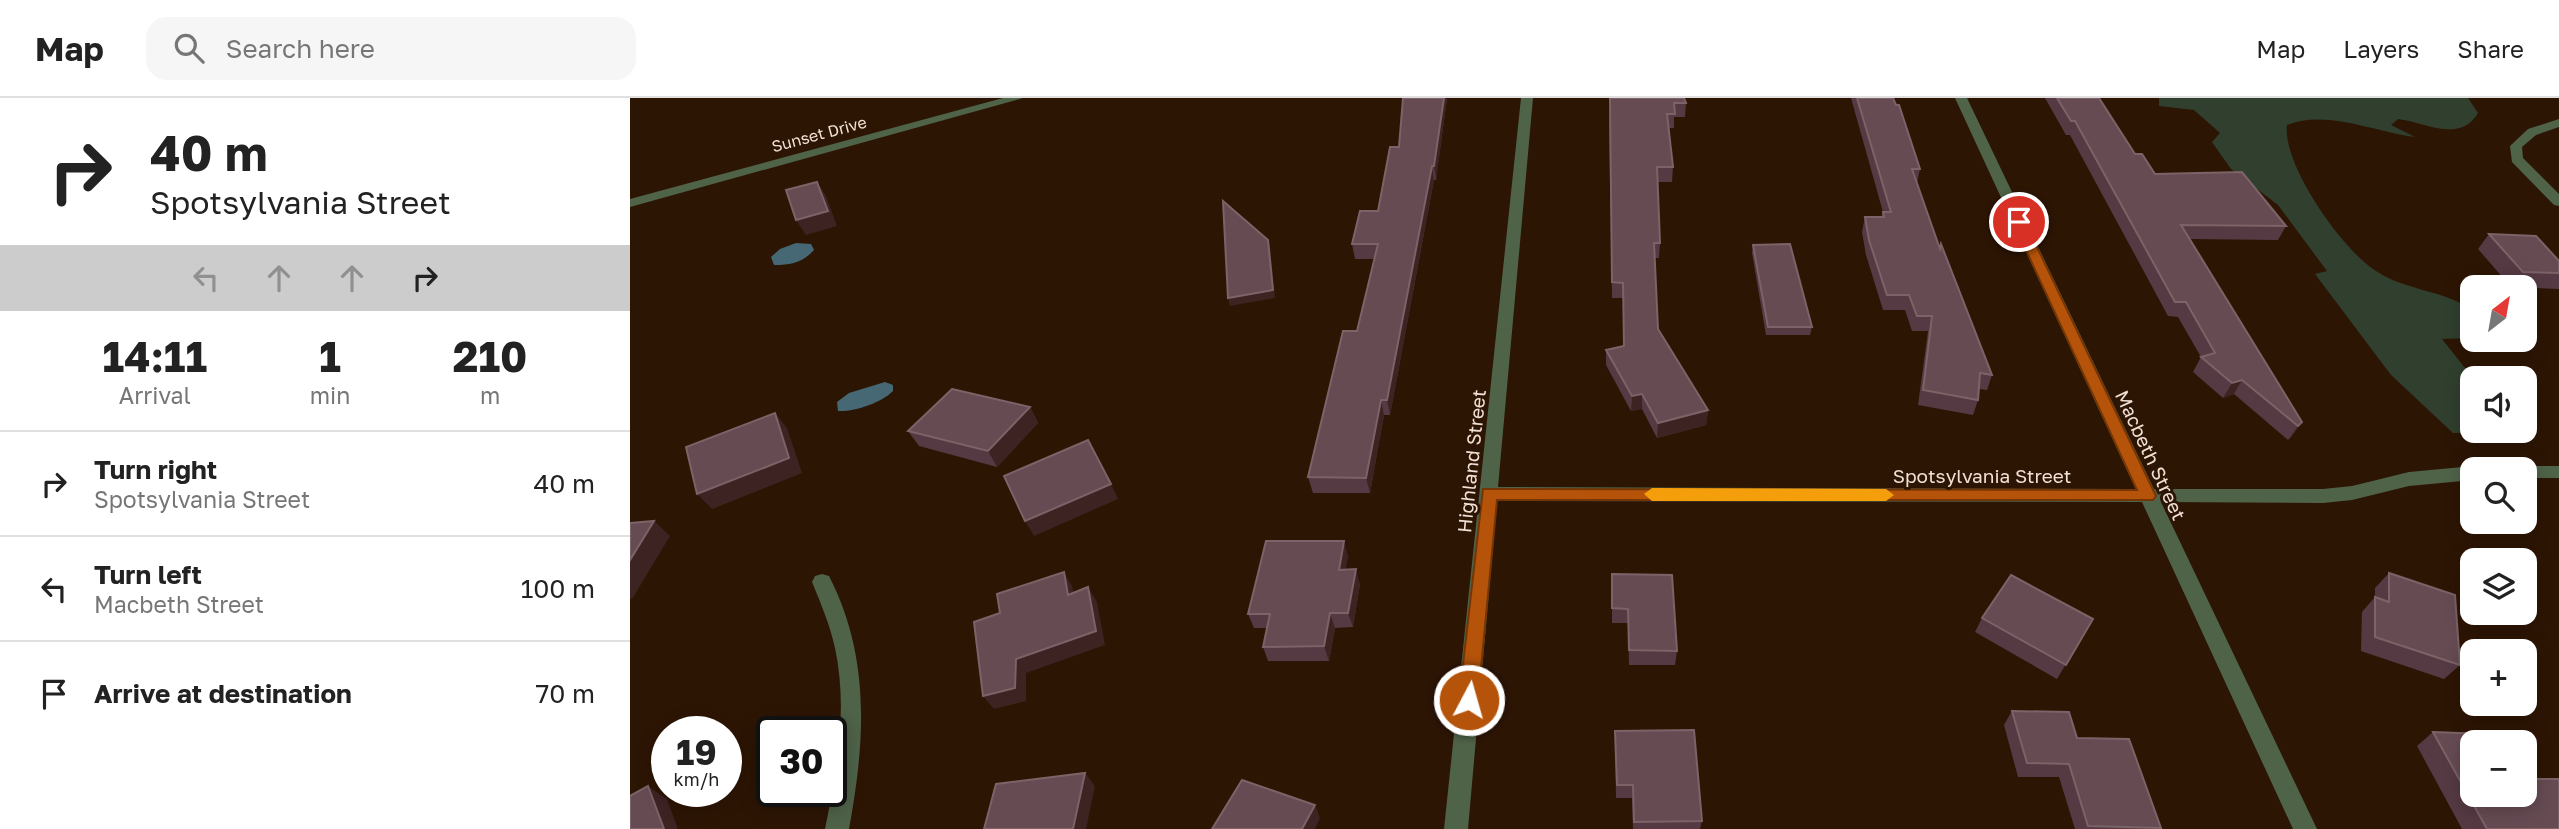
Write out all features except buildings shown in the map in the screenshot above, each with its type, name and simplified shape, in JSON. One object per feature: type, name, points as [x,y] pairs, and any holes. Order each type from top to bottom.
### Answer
[{"type":"street","name":"Sunset Drive","points":[[630,204],[1017,98]]},
{"type":"street","name":"Highland Street","points":[[1456,829],[1527,98]]},
{"type":"street","name":"Macbeth Street","points":[[1961,98],[2305,829]]},
{"type":"street","points":[[2559,122],[2532,132],[2516,145],[2517,159],[2559,202]]},
{"type":"street","points":[[2537,472],[2559,472]]},
{"type":"street","name":"Spotsylvania Street","points":[[1489,494],[2323,496],[2353,493],[2409,479],[2460,474]]},
{"type":"street","points":[[822,582],[845,646],[854,705],[849,769],[836,829]]},
{"type":"green space","points":[[2159,98],[2468,98],[2478,113],[2462,127],[2441,129],[2398,119],[2391,125],[2415,137],[2334,120],[2318,119],[2287,125],[2288,141],[2304,182],[2345,243],[2373,269],[2385,276],[2460,303],[2460,338],[2442,339],[2463,366],[2460,366],[2460,433],[2453,433],[2391,375],[2315,274],[2327,271],[2278,205],[2231,169],[2212,142],[2220,133],[2194,110],[2159,106]]},
{"type":"water","points":[[796,243],[811,244],[814,250],[796,262],[774,265],[771,257],[780,249]]},
{"type":"water","points":[[885,382],[893,385],[893,391],[882,399],[859,408],[838,411],[837,402],[849,393]]},
{"type":"slow traffic","points":[[1652,494],[1886,495]]},
{"type":"route","points":[[1469,700],[1489,494],[2148,496],[2019,222]]}]
